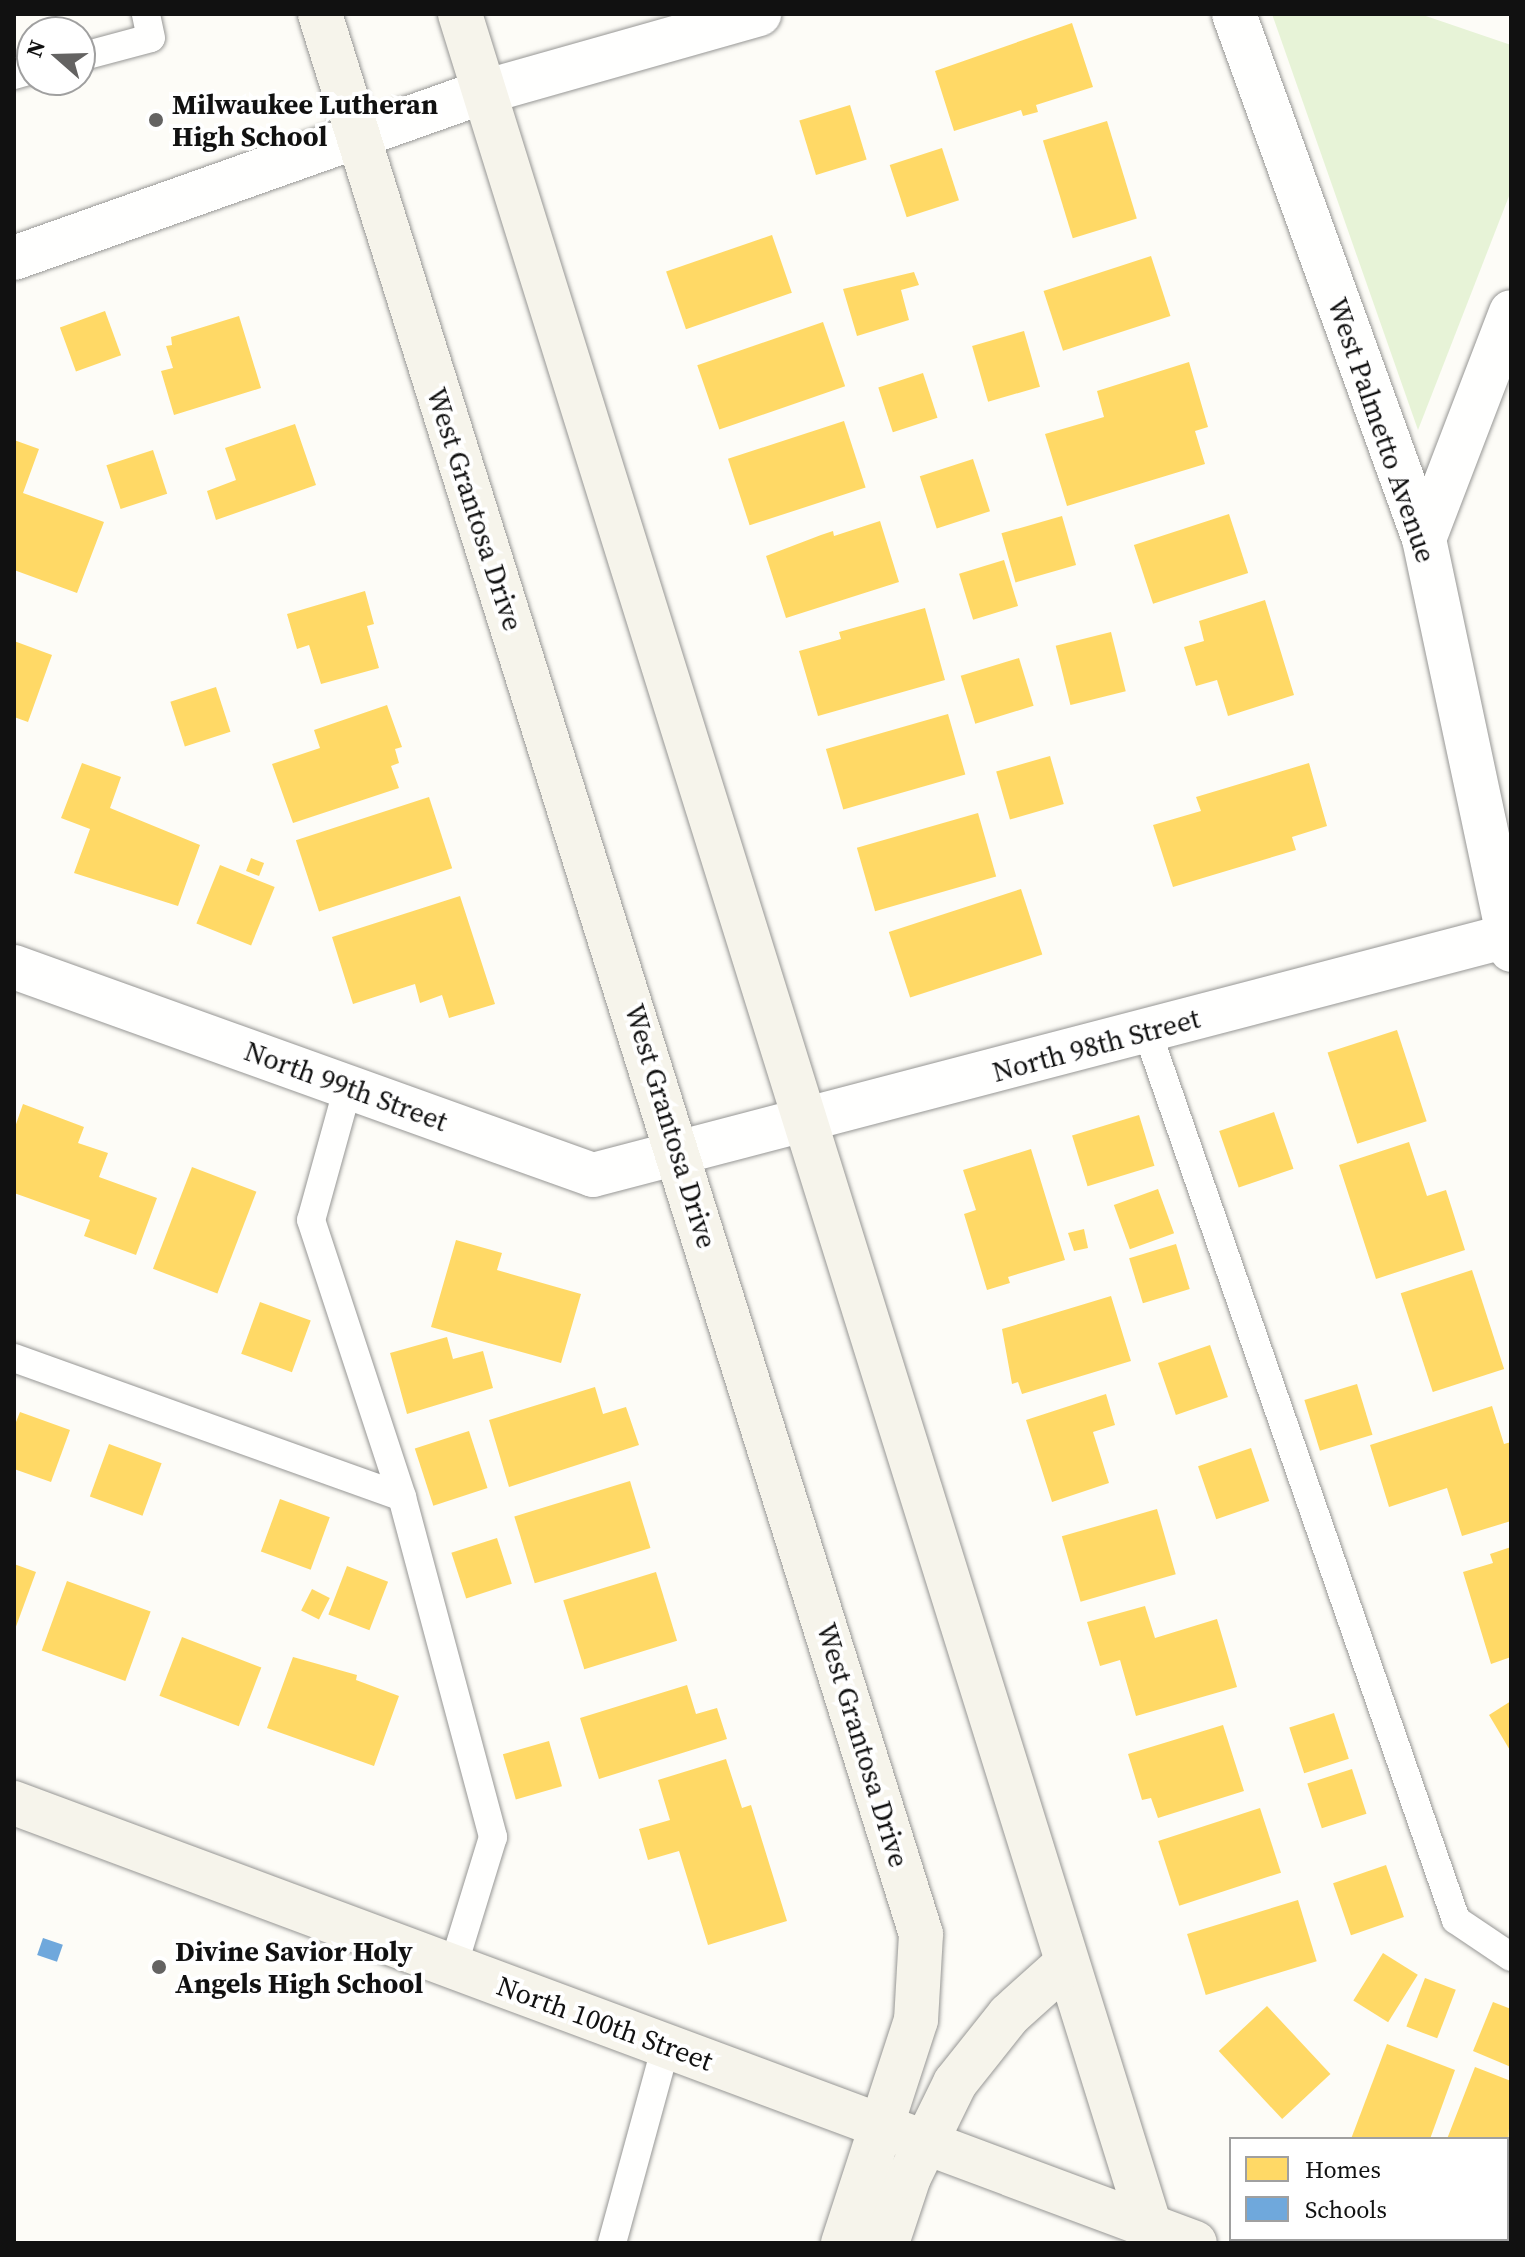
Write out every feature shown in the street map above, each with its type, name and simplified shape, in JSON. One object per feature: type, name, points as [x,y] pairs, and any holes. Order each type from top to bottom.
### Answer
[{"type":"street","name":"West Grantosa Drive","points":[[320,14],[681,1156],[921,1934],[916,2020],[843,2243]]},
{"type":"street","points":[[460,14],[803,1123],[1152,2234]]},
{"type":"street","points":[[14,258],[484,92],[759,14]]},
{"type":"street","name":"West Palmetto Avenue","points":[[1234,14],[1424,539],[1509,940]]},
{"type":"street","points":[[1424,539],[1511,312]]},
{"type":"street","name":"North 98th Street","points":[[681,1156],[1147,1031],[1509,940]]},
{"type":"street","name":"North 99th Street","points":[[14,967],[593,1175],[681,1156]]},
{"type":"street","name":"North 100th Street","points":[[14,1803],[925,2142],[1152,2234],[1195,2243]]},
{"type":"street","points":[[887,2243],[925,2142],[978,2049],[1067,1963]]},
{"type":"lane","points":[[96,53],[151,38],[146,14]]},
{"type":"lane","points":[[1147,1031],[1456,1920],[1511,1957]]},
{"type":"lane","points":[[348,1087],[311,1220],[402,1497],[493,1837],[453,1967]]},
{"type":"lane","points":[[14,1358],[402,1497]]},
{"type":"lane","points":[[612,2243],[666,2046]]},
{"type":"green space","points":[[1272,14],[1420,14],[1511,45],[1511,191],[1418,430]]},
{"type":"building: Homes","points":[[1072,23],[1093,87],[1036,105],[1038,112],[1023,116],[1021,110],[954,131],[935,71]]},
{"type":"building: Homes","points":[[850,105],[867,160],[816,175],[799,120]]},
{"type":"building: Homes","points":[[1107,121],[1137,219],[1073,238],[1043,141]]},
{"type":"building: Homes","points":[[942,148],[959,200],[907,217],[890,165]]},
{"type":"building: Homes","points":[[772,235],[792,293],[686,329],[666,271]]},
{"type":"building: Homes","points":[[1151,256],[1170,316],[1063,351],[1044,291]]},
{"type":"building: Homes","points":[[914,272],[919,285],[901,290],[909,320],[857,336],[843,289]]},
{"type":"building: Homes","points":[[105,311],[121,355],[76,372],[60,327]]},
{"type":"building: Homes","points":[[239,316],[261,388],[174,415],[161,371],[173,368],[166,346],[172,345],[171,337]]},
{"type":"building: Homes","points":[[823,322],[845,386],[719,430],[697,365]]},
{"type":"building: Homes","points":[[1024,331],[1040,387],[988,402],[972,346]]},
{"type":"building: Homes","points":[[1189,362],[1208,427],[1195,431],[1205,464],[1067,506],[1045,434],[1104,417],[1097,391]]},
{"type":"building: Homes","points":[[923,373],[938,418],[893,432],[878,388]]},
{"type":"building: Homes","points":[[844,421],[866,488],[750,525],[728,459]]},
{"type":"building: Homes","points":[[295,424],[316,485],[216,520],[207,491],[236,480],[225,448]]},
{"type":"building: Homes","points":[[14,440],[39,449],[23,493],[104,522],[77,593],[14,570]]},
{"type":"building: Homes","points":[[153,450],[167,494],[121,509],[106,465]]},
{"type":"building: Homes","points":[[973,459],[990,511],[937,529],[920,476]]},
{"type":"building: Homes","points":[[1229,514],[1248,573],[1153,604],[1134,545]]},
{"type":"building: Homes","points":[[1062,516],[1076,565],[1015,582],[1001,533]]},
{"type":"building: Homes","points":[[880,521],[899,582],[786,618],[766,556],[833,531],[834,536]]},
{"type":"building: Homes","points":[[1004,560],[1018,606],[973,620],[959,574]]},
{"type":"building: Homes","points":[[365,591],[374,624],[367,626],[379,668],[321,684],[309,645],[297,649],[287,614]]},
{"type":"building: Homes","points":[[1265,600],[1294,695],[1228,716],[1217,680],[1196,686],[1184,647],[1204,641],[1199,621]]},
{"type":"building: Homes","points":[[925,608],[945,680],[818,716],[799,651],[841,639],[839,632]]},
{"type":"building: Homes","points":[[1111,632],[1126,691],[1070,705],[1056,646]]},
{"type":"building: Homes","points":[[14,641],[52,655],[28,722],[14,717]]},
{"type":"building: Homes","points":[[1019,658],[1034,706],[975,724],[961,676]]},
{"type":"building: Homes","points":[[216,687],[231,732],[185,747],[170,702]]},
{"type":"building: Homes","points":[[387,705],[402,747],[395,749],[399,763],[391,766],[399,788],[293,823],[272,764],[320,748],[314,730]]},
{"type":"building: Homes","points":[[948,714],[965,775],[843,810],[826,749]]},
{"type":"building: Homes","points":[[1050,756],[1064,804],[1010,819],[996,771]]},
{"type":"building: Homes","points":[[82,763],[121,777],[110,808],[200,845],[178,906],[74,873],[90,829],[61,818]]},
{"type":"building: Homes","points":[[1309,763],[1327,826],[1292,837],[1296,850],[1173,887],[1153,825],[1201,811],[1196,797]]},
{"type":"building: Homes","points":[[429,797],[452,868],[319,912],[296,840]]},
{"type":"building: Homes","points":[[978,813],[996,876],[875,911],[857,848]]},
{"type":"building: Homes","points":[[251,858],[264,863],[259,876],[246,871]]},
{"type":"building: Homes","points":[[220,865],[275,887],[251,946],[196,923]]},
{"type":"building: Homes","points":[[1021,889],[1042,955],[910,998],[889,932]]},
{"type":"building: Homes","points":[[460,896],[495,1004],[449,1018],[442,995],[420,1003],[415,984],[353,1004],[332,937]]},
{"type":"building: Homes","points":[[1397,1030],[1427,1121],[1357,1144],[1328,1053]]},
{"type":"building: Homes","points":[[23,1104],[84,1127],[78,1143],[108,1153],[99,1177],[157,1198],[136,1255],[84,1236],[90,1220],[14,1193],[14,1130]]},
{"type":"building: Homes","points":[[1274,1112],[1294,1169],[1239,1188],[1219,1131]]},
{"type":"building: Homes","points":[[1139,1115],[1154,1166],[1088,1186],[1072,1135]]},
{"type":"building: Homes","points":[[1409,1142],[1427,1196],[1446,1190],[1465,1250],[1376,1279],[1339,1165]]},
{"type":"building: Homes","points":[[1031,1149],[1065,1260],[1008,1277],[1010,1283],[987,1290],[964,1214],[976,1210],[963,1170]]},
{"type":"building: Homes","points":[[192,1167],[256,1192],[217,1293],[153,1269]]},
{"type":"building: Homes","points":[[1158,1189],[1174,1233],[1130,1249],[1114,1205]]},
{"type":"building: Homes","points":[[1084,1229],[1088,1248],[1074,1251],[1068,1233]]},
{"type":"building: Homes","points":[[456,1240],[502,1253],[497,1270],[581,1294],[561,1363],[431,1327]]},
{"type":"building: Homes","points":[[1176,1244],[1190,1289],[1143,1303],[1129,1258]]},
{"type":"building: Homes","points":[[1472,1270],[1504,1369],[1433,1392],[1401,1293]]},
{"type":"building: Homes","points":[[1111,1296],[1131,1361],[1022,1394],[1018,1382],[1012,1384],[1002,1329]]},
{"type":"building: Homes","points":[[260,1302],[311,1320],[292,1372],[241,1354]]},
{"type":"building: Homes","points":[[447,1337],[453,1359],[483,1351],[493,1388],[407,1414],[390,1353]]},
{"type":"building: Homes","points":[[1210,1345],[1228,1397],[1176,1415],[1158,1363]]},
{"type":"building: Homes","points":[[1357,1384],[1372,1435],[1320,1451],[1304,1400]]},
{"type":"building: Homes","points":[[595,1387],[603,1414],[626,1407],[639,1445],[509,1487],[489,1420]]},
{"type":"building: Homes","points":[[1106,1394],[1115,1425],[1093,1432],[1109,1483],[1052,1502],[1026,1420]]},
{"type":"building: Homes","points":[[1492,1406],[1504,1444],[1511,1442],[1511,1521],[1462,1536],[1447,1488],[1389,1507],[1370,1445]]},
{"type":"building: Homes","points":[[20,1412],[70,1430],[51,1482],[14,1469],[14,1427]]},
{"type":"building: Homes","points":[[469,1431],[488,1488],[433,1506],[415,1449]]},
{"type":"building: Homes","points":[[109,1444],[162,1463],[142,1516],[90,1497]]},
{"type":"building: Homes","points":[[1251,1448],[1269,1501],[1216,1519],[1198,1466]]},
{"type":"building: Homes","points":[[630,1481],[650,1548],[535,1583],[514,1516]]},
{"type":"building: Homes","points":[[280,1499],[330,1517],[311,1570],[261,1552]]},
{"type":"building: Homes","points":[[1157,1509],[1176,1574],[1081,1602],[1062,1536]]},
{"type":"building: Homes","points":[[497,1538],[512,1584],[466,1598],[451,1553]]},
{"type":"building: Homes","points":[[1511,1547],[1511,1657],[1491,1664],[1463,1572],[1493,1563],[1490,1554]]},
{"type":"building: Homes","points":[[14,1564],[36,1572],[14,1632]]},
{"type":"building: Homes","points":[[347,1566],[388,1582],[369,1630],[328,1615]]},
{"type":"building: Homes","points":[[656,1572],[677,1641],[584,1669],[563,1600]]},
{"type":"building: Homes","points":[[67,1581],[151,1611],[125,1681],[42,1651]]},
{"type":"building: Homes","points":[[312,1589],[330,1598],[319,1619],[301,1610]]},
{"type":"building: Homes","points":[[1145,1606],[1155,1638],[1217,1619],[1237,1687],[1136,1716],[1120,1660],[1100,1666],[1087,1622]]},
{"type":"building: Homes","points":[[182,1637],[261,1667],[239,1726],[159,1696]]},
{"type":"building: Homes","points":[[293,1657],[357,1675],[356,1680],[399,1696],[374,1766],[267,1728]]},
{"type":"building: Homes","points":[[687,1685],[696,1714],[717,1708],[727,1739],[599,1779],[580,1718]]},
{"type":"building: Homes","points":[[1511,1701],[1511,1752],[1489,1715]]},
{"type":"building: Homes","points":[[1334,1713],[1349,1759],[1304,1773],[1289,1728]]},
{"type":"building: Homes","points":[[1223,1725],[1244,1791],[1158,1818],[1151,1798],[1142,1800],[1128,1754]]},
{"type":"building: Homes","points":[[549,1741],[562,1786],[516,1799],[503,1754]]},
{"type":"building: Homes","points":[[726,1759],[742,1808],[751,1805],[787,1921],[708,1945],[679,1851],[648,1860],[639,1829],[670,1820],[658,1780]]},
{"type":"building: Homes","points":[[1352,1769],[1367,1814],[1322,1828],[1307,1784]]},
{"type":"building: Homes","points":[[1260,1808],[1281,1873],[1179,1906],[1158,1841]]},
{"type":"building: Homes","points":[[1386,1865],[1404,1917],[1351,1935],[1333,1883]]},
{"type":"building: Homes","points":[[1298,1900],[1317,1961],[1206,1995],[1187,1934]]},
{"type":"building: Homes","points":[[1383,1953],[1418,1975],[1388,2022],[1353,2000]]},
{"type":"building: Homes","points":[[1425,1978],[1456,1990],[1437,2038],[1406,2027]]},
{"type":"building: Homes","points":[[1493,2002],[1511,2009],[1511,2067],[1473,2051]]},
{"type":"building: Homes","points":[[1267,2006],[1330,2074],[1282,2119],[1219,2051]]},
{"type":"building: Homes","points":[[1387,2044],[1455,2070],[1431,2137],[1352,2137]]},
{"type":"building: Homes","points":[[1475,2067],[1511,2081],[1509,2137],[1448,2137]]},
{"type":"building: Schools","points":[[43,1938],[63,1945],[57,1962],[37,1955]]},
{"type":"place","name":"Milwaukee Lutheran High School","points":[[156,120]]},
{"type":"place","name":"Divine Savior Holy Angels High School","points":[[159,1967]]}]
